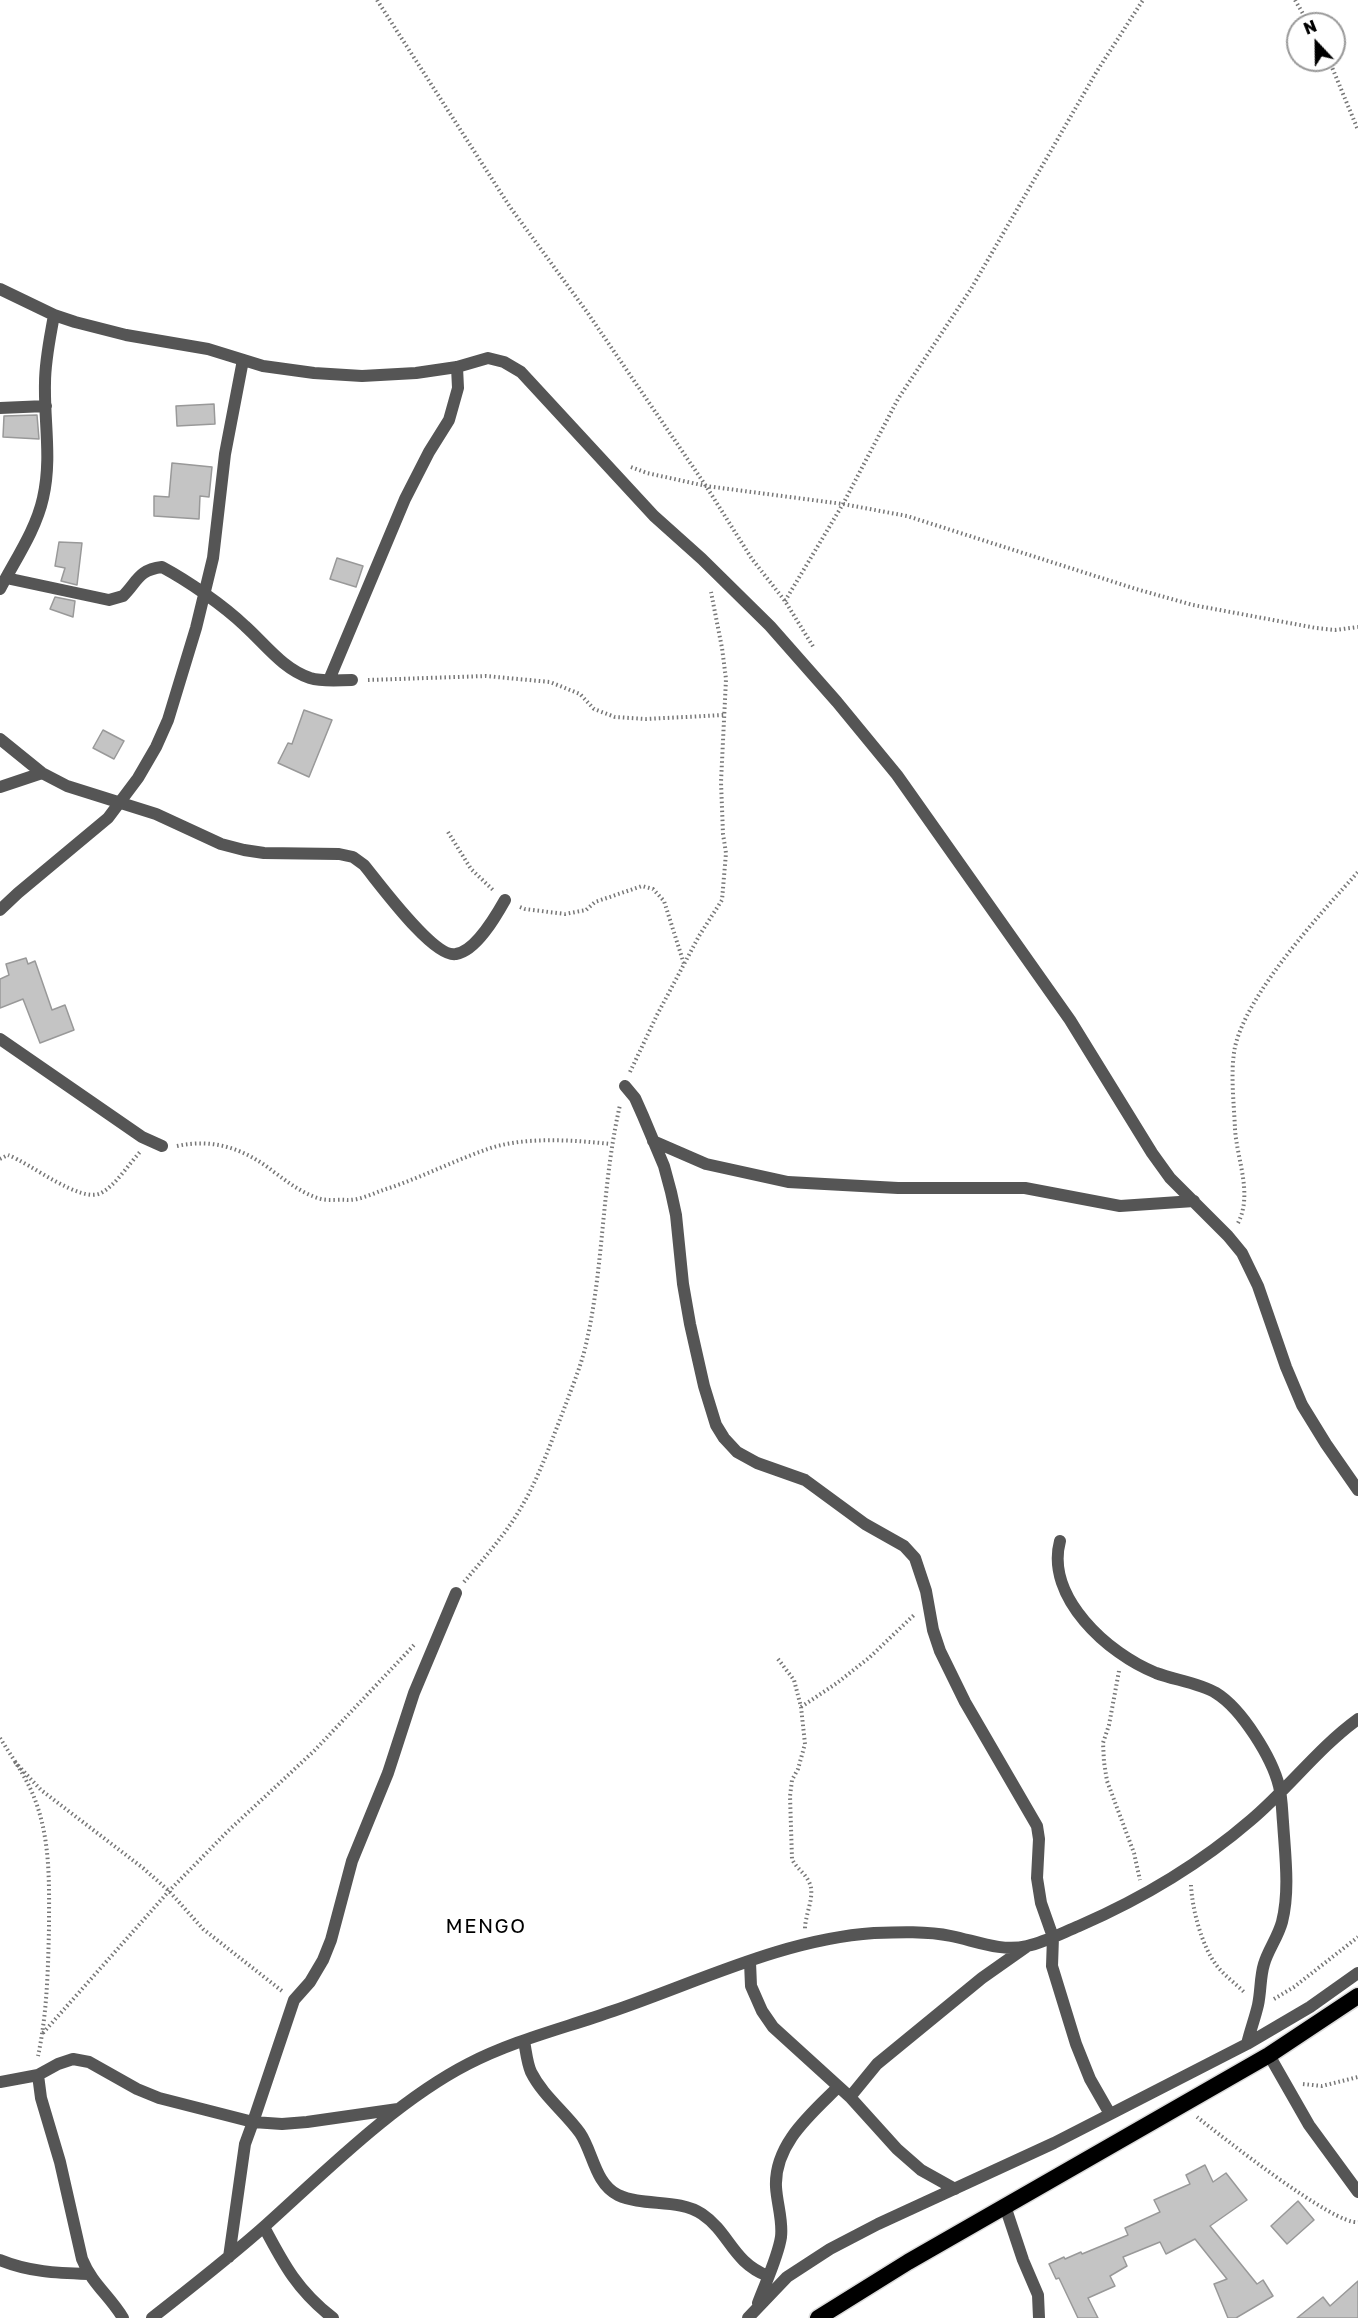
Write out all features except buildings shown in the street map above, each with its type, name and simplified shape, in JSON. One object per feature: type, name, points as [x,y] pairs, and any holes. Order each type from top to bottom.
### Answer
[{"type":"highway","points":[[818,2318],[908,2262],[1269,2055],[1358,1996]]},
{"type":"street","points":[[0,289],[54,315],[100,329],[208,349],[263,366],[314,373],[362,376],[416,373],[457,367],[488,358],[504,362],[521,372],[654,516],[734,589],[807,666],[876,748],[942,837],[1070,1020],[1152,1153],[1170,1178],[1228,1236],[1251,1269],[1286,1368],[1302,1405],[1358,1490]]},
{"type":"street","points":[[54,315],[47,354],[48,470],[43,500],[35,522],[3,584],[109,600],[123,596],[138,576],[147,569],[162,567],[247,627],[275,657],[312,679],[352,680]]},
{"type":"street","points":[[0,910],[18,892],[108,818],[122,801],[156,747],[168,720],[213,558],[225,454],[243,360]]},
{"type":"street","points":[[329,680],[405,499],[429,452],[450,420],[458,388],[457,367]]},
{"type":"street","points":[[0,408],[46,406]]},
{"type":"street","points":[[0,739],[42,773],[67,786],[122,801],[221,844],[244,850],[295,854],[325,852],[353,857],[364,865],[416,929],[444,954],[457,954],[470,946],[494,920],[505,900]]},
{"type":"street","points":[[0,787],[42,773]]},
{"type":"street","points":[[0,1039],[156,1143]]},
{"type":"street","points":[[625,1086],[635,1098],[664,1166],[676,1215],[683,1284],[704,1386],[716,1425],[737,1452],[757,1463],[805,1480],[866,1524],[904,1546],[915,1558],[940,1651],[965,1702],[1036,1826],[1039,1839],[1037,1878],[1041,1903],[1053,1938],[1052,1966],[1090,2079],[1110,2114]]},
{"type":"street","points":[[653,1141],[706,1164],[788,1182],[898,1188],[1025,1188],[1120,1206],[1194,1201]]},
{"type":"street","points":[[1060,1541],[1056,1556],[1067,1599],[1104,1640],[1122,1654],[1154,1672],[1216,1693],[1235,1710],[1252,1732],[1268,1760],[1280,1792],[1286,1860],[1284,1910],[1281,1924],[1263,1966],[1258,2004],[1247,2044]]},
{"type":"street","points":[[229,2257],[245,2144],[294,2000],[310,1982],[327,1950],[352,1861],[391,1764],[414,1693],[456,1593]]},
{"type":"street","points":[[152,2318],[229,2257],[332,2165],[400,2109],[468,2064],[524,2041],[750,1962],[830,1938],[874,1933],[915,1932],[949,1935],[1001,1948],[1026,1947],[1053,1938],[1144,1896],[1229,1838],[1253,1819],[1333,1737],[1358,1719]]},
{"type":"street","points":[[850,2097],[876,2064],[982,1978],[1026,1947]]},
{"type":"street","points":[[750,1962],[751,1986],[762,2011],[773,2027],[850,2097],[897,2148],[921,2170],[955,2189]]},
{"type":"street","points":[[748,2318],[787,2277],[830,2250],[878,2224],[1110,2114],[1247,2044],[1310,2007],[1358,1973]]},
{"type":"street","points":[[524,2041],[530,2070],[540,2086],[580,2134],[607,2187],[631,2199],[692,2208],[708,2219],[739,2259],[768,2277]]},
{"type":"street","points":[[1269,2055],[1309,2125],[1358,2192]]},
{"type":"street","points":[[0,2082],[38,2074],[73,2059],[89,2062],[129,2085],[159,2098],[253,2121],[282,2124],[307,2122],[400,2109]]},
{"type":"street","points":[[38,2074],[82,2259],[88,2274],[117,2307],[123,2318]]},
{"type":"street","points":[[757,2307],[778,2252],[782,2222],[776,2184],[783,2152],[801,2124],[838,2087]]},
{"type":"street","points":[[1005,2206],[1023,2260],[1038,2295],[1040,2318]]},
{"type":"street","points":[[264,2227],[288,2272],[310,2299],[333,2318]]},
{"type":"street","points":[[0,2260],[17,2268],[40,2272],[88,2274]]},
{"type":"path","points":[[377,0],[510,207],[586,312],[706,486],[752,559],[785,601],[815,650]]},
{"type":"path","points":[[785,601],[843,504],[898,399],[971,289],[1097,71],[1143,0]]},
{"type":"path","points":[[1334,72],[1358,130]]},
{"type":"path","points":[[628,465],[647,473],[706,486],[843,504],[906,516],[1136,589],[1193,604],[1316,628],[1335,630],[1358,627]]},
{"type":"path","points":[[456,1593],[502,1536],[521,1507],[546,1457],[587,1340],[599,1262],[611,1144],[625,1086],[636,1056],[684,964],[722,900],[726,853],[721,782],[726,679],[711,591]]},
{"type":"path","points":[[352,680],[486,675],[550,682],[580,694],[594,709],[615,717],[646,719],[725,715]]},
{"type":"path","points":[[448,832],[471,869],[505,900],[525,909],[566,914],[586,910],[595,902],[642,886],[653,889],[664,901],[684,964]]},
{"type":"path","points":[[1228,1236],[1239,1223],[1244,1211],[1245,1195],[1236,1143],[1234,1077],[1235,1047],[1245,1018],[1318,916],[1358,872]]},
{"type":"path","points":[[0,1159],[8,1155],[21,1160],[69,1190],[91,1197],[101,1193],[156,1143],[174,1147],[204,1143],[235,1148],[253,1156],[288,1184],[307,1193],[323,1199],[353,1200],[396,1186],[488,1148],[525,1141],[552,1140],[611,1144]]},
{"type":"path","points":[[801,1707],[870,1657],[928,1600]]},
{"type":"path","points":[[43,2033],[170,1891],[228,1832],[314,1751],[416,1643]]},
{"type":"path","points":[[1122,1654],[1109,1725],[1103,1743],[1104,1762],[1107,1781],[1134,1853],[1144,1896]]},
{"type":"path","points":[[778,1659],[794,1680],[801,1707],[805,1744],[798,1769],[792,1780],[791,1847],[795,1865],[808,1879],[811,1887],[805,1918],[809,1944]]},
{"type":"path","points":[[0,1738],[34,1797],[46,1839],[49,1863],[51,1890],[49,1966],[38,2074]]},
{"type":"path","points":[[15,1762],[53,1800],[125,1853],[170,1891],[203,1929],[294,2000]]},
{"type":"path","points":[[1284,2082],[1322,2086],[1358,2077]]},
{"type":"path","points":[[1182,2106],[1262,2166],[1320,2205],[1351,2223],[1358,2222]]},
{"type":"district","name":"MENGO","points":[[486,1927]]}]
